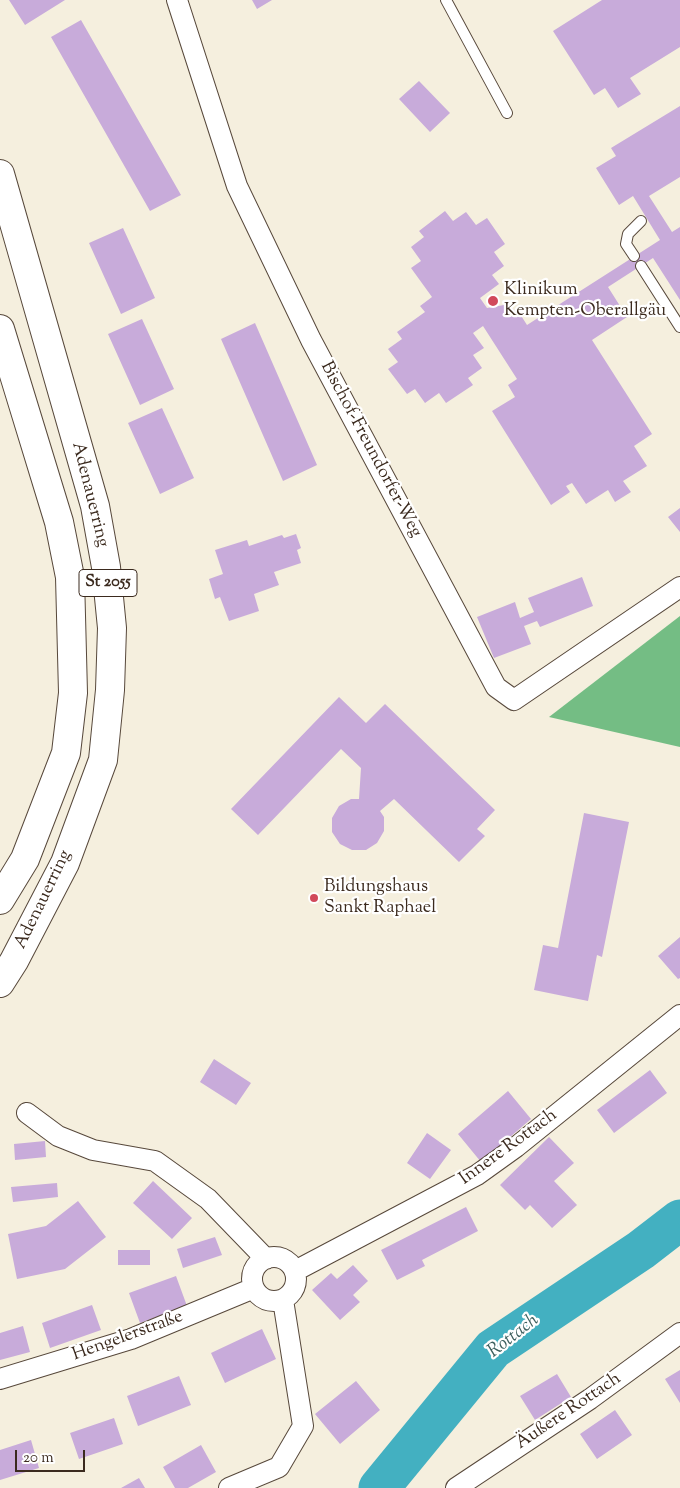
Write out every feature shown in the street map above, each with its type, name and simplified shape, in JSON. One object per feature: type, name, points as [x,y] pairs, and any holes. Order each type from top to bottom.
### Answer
[{"type":"main road","name":"Adenauerring","points":[[0,174],[95,506],[106,567],[112,628],[110,690],[103,760],[65,863],[14,961],[0,983]]},
{"type":"main road","name":"Adenauerring","points":[[0,330],[61,531],[70,577],[73,693],[66,753],[25,859],[0,900]]},
{"type":"street","name":"Bischof-Freundorfer-Weg","points":[[176,0],[237,186],[311,340],[496,687],[514,700],[680,587]]},
{"type":"street","name":"Innere Rottach","points":[[295,1271],[477,1175],[516,1147],[680,1015]]},
{"type":"street","points":[[27,1113],[58,1136],[93,1150],[155,1161],[208,1199],[266,1259]]},
{"type":"street","points":[[278,1257],[288,1262],[295,1271],[297,1282],[292,1293],[283,1300],[272,1301],[261,1297],[254,1288],[252,1276],[257,1266],[266,1259],[278,1257]]},
{"type":"street","name":"Hengelerstraße","points":[[0,1379],[131,1339],[254,1288]]},
{"type":"street","points":[[229,1488],[279,1467],[303,1426],[283,1300]]},
{"type":"street","name":"Äußere Rottach","points":[[456,1488],[590,1399],[680,1333]]},
{"type":"lane","points":[[446,0],[507,113]]},
{"type":"lane","points":[[634,256],[626,244],[628,234],[641,221]]},
{"type":"lane","points":[[640,266],[680,327]]},
{"type":"green space","points":[[680,616],[680,747],[549,717]]},
{"type":"building","points":[[9,0],[65,0],[25,25]]},
{"type":"building","points":[[252,0],[272,0],[257,9]]},
{"type":"building","points":[[602,0],[680,0],[680,47],[630,78],[641,94],[618,108],[605,88],[594,95],[553,31]]},
{"type":"building","points":[[81,20],[181,195],[150,211],[51,37]]},
{"type":"building","points":[[419,81],[450,113],[430,132],[399,99]]},
{"type":"building","points":[[680,106],[680,177],[649,196],[672,232],[680,227],[680,300],[653,258],[608,287],[627,317],[592,340],[652,434],[634,446],[647,466],[623,481],[631,492],[615,502],[608,490],[586,504],[572,483],[566,486],[570,492],[551,505],[492,411],[515,397],[508,385],[517,379],[483,326],[473,333],[484,348],[473,355],[482,368],[468,378],[473,385],[446,403],[439,393],[425,403],[415,389],[407,394],[388,369],[398,362],[388,349],[402,339],[397,332],[425,312],[420,306],[432,297],[411,268],[421,261],[411,247],[424,237],[419,231],[445,211],[453,221],[466,212],[476,225],[487,218],[505,244],[494,252],[504,266],[492,275],[499,284],[480,298],[487,308],[504,305],[513,309],[520,314],[527,325],[660,240],[633,196],[619,205],[596,168],[616,156],[611,148]]},
{"type":"building","points":[[123,228],[155,298],[121,314],[89,243]]},
{"type":"building","points":[[142,319],[174,389],[140,405],[108,334]]},
{"type":"building","points":[[255,323],[317,465],[283,481],[221,339]]},
{"type":"building","points":[[162,408],[194,478],[160,494],[128,423]]},
{"type":"building","points":[[680,508],[680,532],[668,517]]},
{"type":"building","points":[[296,534],[301,548],[297,550],[301,563],[274,572],[279,585],[254,594],[259,611],[229,621],[220,597],[215,599],[209,579],[223,574],[215,550],[247,540],[249,546],[282,535],[284,538]]},
{"type":"building","points":[[582,577],[593,606],[540,627],[537,621],[524,626],[531,644],[494,658],[477,617],[515,602],[520,618],[534,612],[528,598]]},
{"type":"building","points":[[339,697],[366,723],[385,704],[495,810],[477,829],[485,836],[459,862],[394,799],[380,811],[384,817],[384,831],[377,843],[366,850],[352,850],[340,844],[332,832],[332,818],[339,806],[351,799],[359,799],[361,768],[341,749],[258,835],[231,809]]},
{"type":"building","points":[[584,813],[629,822],[602,957],[597,955],[588,1001],[534,990],[543,945],[558,948]]},
{"type":"building","points":[[680,937],[680,978],[678,979],[658,956]]},
{"type":"building","points":[[214,1059],[251,1083],[236,1105],[200,1082]]},
{"type":"building","points":[[650,1070],[667,1093],[614,1133],[597,1110]]},
{"type":"building","points":[[508,1091],[531,1119],[481,1162],[458,1134]]},
{"type":"building","points":[[427,1133],[451,1150],[430,1179],[407,1163]]},
{"type":"building","points":[[549,1137],[574,1163],[554,1181],[577,1205],[552,1228],[530,1205],[525,1210],[500,1185]]},
{"type":"building","points":[[45,1141],[46,1157],[15,1160],[14,1144]]},
{"type":"building","points":[[153,1181],[192,1218],[172,1239],[133,1203]]},
{"type":"building","points":[[57,1183],[58,1197],[13,1202],[11,1187]]},
{"type":"building","points":[[78,1201],[106,1237],[65,1269],[17,1279],[8,1234],[46,1226]]},
{"type":"building","points":[[466,1207],[478,1231],[422,1260],[425,1266],[397,1280],[381,1250]]},
{"type":"building","points":[[215,1237],[222,1255],[183,1268],[177,1249]]},
{"type":"building","points":[[118,1250],[150,1250],[150,1265],[118,1265]]},
{"type":"building","points":[[353,1265],[368,1281],[353,1295],[360,1302],[340,1320],[312,1290],[331,1273],[337,1279]]},
{"type":"building","points":[[176,1276],[187,1306],[140,1323],[129,1293]]},
{"type":"building","points":[[92,1305],[101,1330],[50,1348],[42,1323]]},
{"type":"building","points":[[23,1326],[30,1352],[0,1360],[0,1333]]},
{"type":"building","points":[[262,1329],[276,1359],[225,1383],[211,1353]]},
{"type":"building","points":[[680,1370],[680,1403],[665,1379]]},
{"type":"building","points":[[557,1374],[571,1397],[535,1420],[520,1396]]},
{"type":"building","points":[[179,1376],[191,1405],[138,1426],[127,1396]]},
{"type":"building","points":[[356,1381],[380,1410],[340,1444],[315,1414]]},
{"type":"building","points":[[615,1410],[632,1435],[597,1459],[580,1434]]},
{"type":"building","points":[[114,1418],[123,1444],[79,1459],[70,1433]]},
{"type":"building","points":[[31,1440],[39,1468],[0,1480],[0,1450]]},
{"type":"building","points":[[201,1445],[216,1472],[188,1488],[175,1488],[163,1467]]},
{"type":"building","points":[[139,1478],[145,1488],[121,1488]]},
{"type":"waterway","name":"Rottach","points":[[379,1488],[493,1349],[641,1250],[680,1220]]},
{"type":"place","name":"Klinikum Kempten-Oberallgäu","points":[[493,301]]},
{"type":"place","name":"Bildungshaus Sankt Raphael","points":[[314,898]]}]
